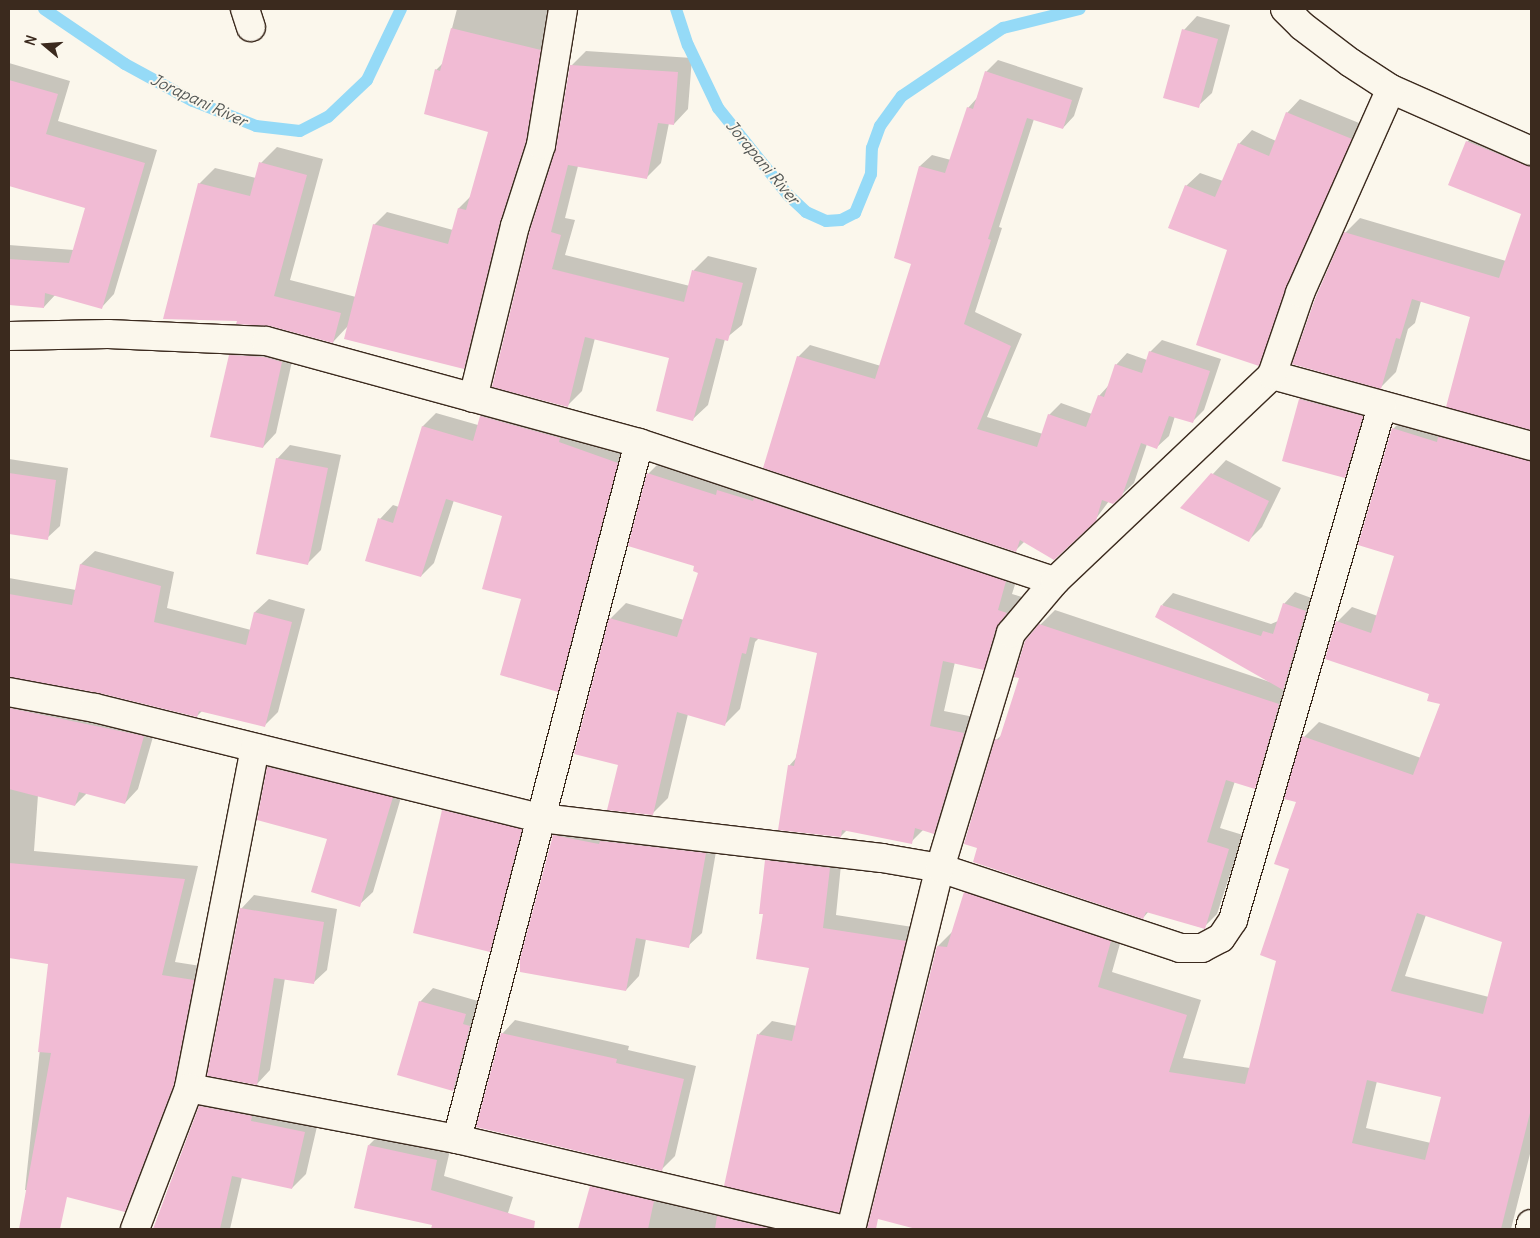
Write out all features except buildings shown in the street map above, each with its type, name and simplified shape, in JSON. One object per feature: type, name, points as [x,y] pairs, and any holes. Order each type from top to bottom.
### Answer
[{"type":"street","points":[[473,398],[515,226],[541,145],[563,9]]},
{"type":"street","points":[[1285,9],[1302,26],[1391,89],[1531,151]]},
{"type":"street","points":[[851,1229],[940,868],[1010,633],[1055,582],[1272,375],[1300,293],[1391,89]]},
{"type":"street","points":[[9,336],[108,334],[266,341],[639,443],[1055,582]]},
{"type":"street","points":[[1272,375],[1531,446]]},
{"type":"street","points":[[9,692],[95,708],[541,818],[882,858],[940,868],[1180,948],[1202,948],[1221,938],[1233,920],[1382,406]]},
{"type":"street","points":[[456,1139],[639,443]]},
{"type":"street","points":[[135,1229],[189,1088],[255,748]]},
{"type":"street","points":[[189,1088],[456,1139],[840,1229]]},
{"type":"street","points":[[1530,1229],[1531,1224]]},
{"type":"waterway","name":"Jorapani River","points":[[44,9],[125,64],[193,101],[256,126],[300,131],[328,117],[367,80],[401,9]]},
{"type":"waterway","name":"Jorapani River","points":[[676,9],[688,45],[718,108],[788,195],[806,212],[826,221],[841,220],[855,213],[871,174],[872,148],[880,126],[902,96],[1003,28],[1080,9]]}]
